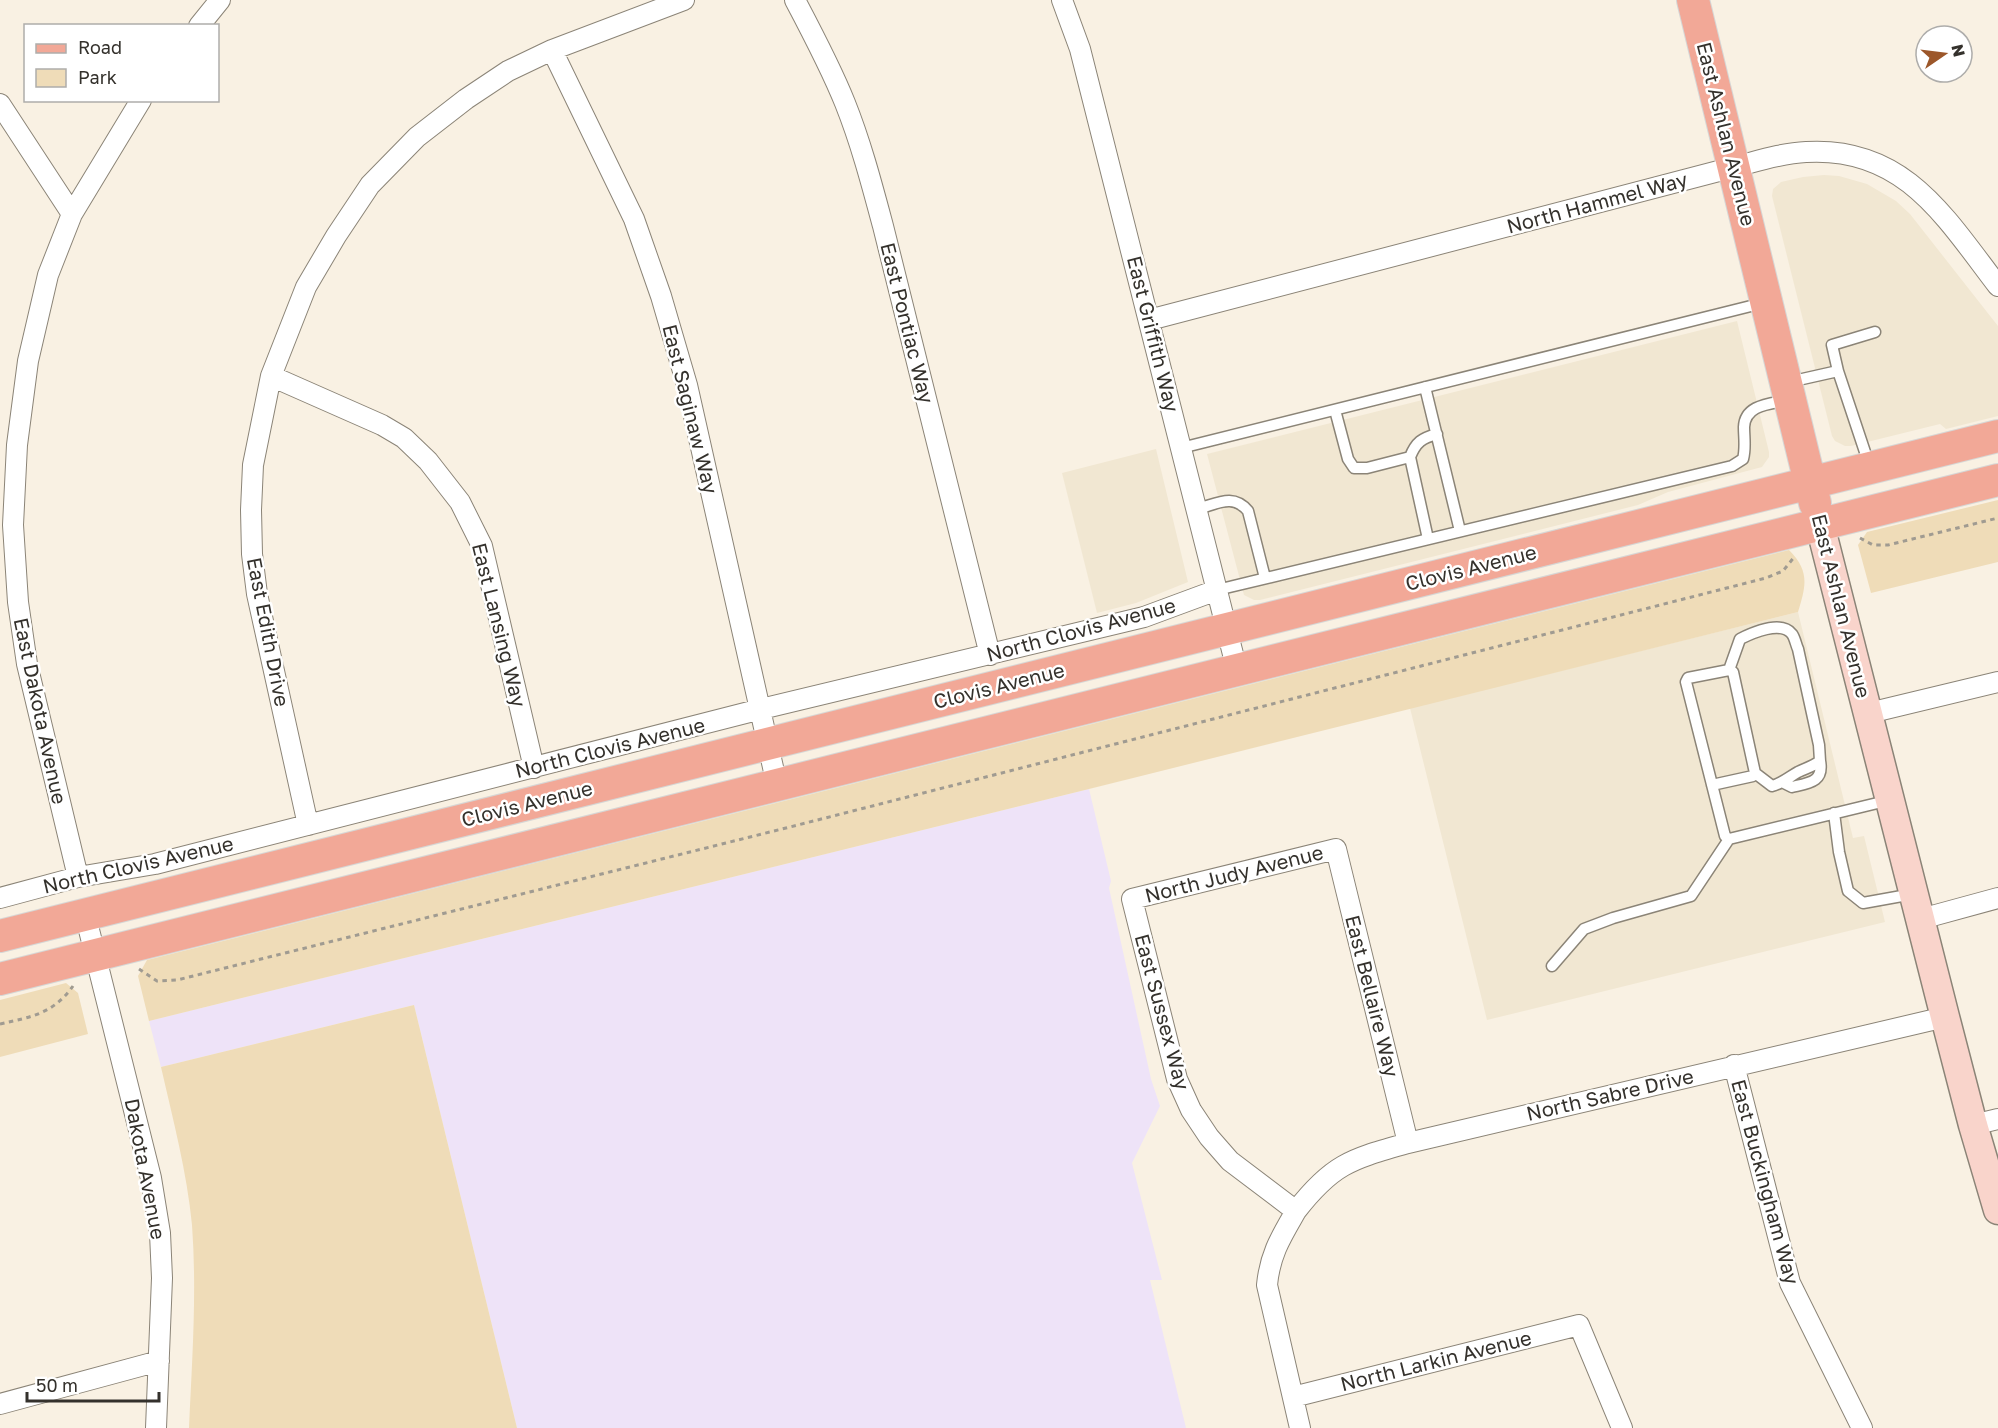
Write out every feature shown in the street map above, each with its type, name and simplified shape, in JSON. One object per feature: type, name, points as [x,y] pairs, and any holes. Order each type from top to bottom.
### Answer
[{"type":"main road","name":"East Ashlan Avenue","points":[[1693,0],[1810,483],[1945,1017],[1985,1122],[1998,1210]]},
{"type":"main road","name":"Clovis Avenue","points":[[0,936],[1998,436]]},
{"type":"main road","points":[[0,979],[98,966],[777,785],[1237,670],[1823,535],[1998,480]]},
{"type":"street","points":[[201,24],[220,0]]},
{"type":"street","name":"East Edith Drive","points":[[308,825],[257,594],[252,554],[253,465],[271,376],[306,287],[370,185],[417,137],[466,99],[508,71],[552,50],[684,0]]},
{"type":"street","name":"East Pontiac Way","points":[[795,0],[846,105],[866,162],[990,655]]},
{"type":"street","name":"East Griffith Way","points":[[1062,0],[1080,49],[1237,670]]},
{"type":"street","name":"East Saginaw Way","points":[[552,50],[634,219],[661,296],[687,385],[777,785]]},
{"type":"street","name":"East Dakota Avenue","points":[[78,877],[27,664],[18,602],[14,525],[17,445],[28,361],[48,275],[72,214],[140,102]]},
{"type":"street","points":[[0,104],[72,214]]},
{"type":"street","name":"North Hammel Way","points":[[1149,320],[1734,167],[1806,152],[1846,153],[1877,162],[1906,179],[1942,213],[1998,286]]},
{"type":"street","name":"East Lansing Way","points":[[271,376],[382,425],[404,438],[428,461],[460,502],[482,546],[534,768]]},
{"type":"street","name":"North Clovis Avenue","points":[[0,898],[78,877],[154,864],[761,709],[1144,617],[1217,590]]},
{"type":"street","points":[[1869,713],[1998,682]]},
{"type":"street","name":"North Judy Avenue","points":[[1132,899],[1336,849]]},
{"type":"street","name":"East Bellaire Way","points":[[1336,849],[1408,1143]]},
{"type":"street","points":[[1918,907],[1998,898]]},
{"type":"street","name":"East Sussex Way","points":[[1132,899],[1177,1079],[1191,1110],[1209,1137],[1230,1161],[1296,1211]]},
{"type":"street","name":"Dakota Avenue","points":[[85,914],[151,1178],[160,1233],[162,1278],[156,1428]]},
{"type":"street","name":"North Sabre Drive","points":[[1296,1211],[1314,1187],[1336,1169],[1357,1158],[1408,1143],[1945,1017]]},
{"type":"street","name":"East Buckingham Way","points":[[1734,1065],[1790,1283],[1862,1428]]},
{"type":"street","points":[[1296,1211],[1276,1244],[1269,1264],[1267,1285],[1300,1428]]},
{"type":"street","name":"North Larkin Avenue","points":[[1293,1397],[1579,1325],[1622,1428]]},
{"type":"street","points":[[0,1404],[159,1361]]},
{"type":"lane","points":[[1181,448],[1767,302]]},
{"type":"lane","points":[[1870,468],[1832,345],[1875,332]]},
{"type":"lane","points":[[1217,590],[1732,466],[1743,459],[1746,447],[1744,424],[1747,414],[1788,391],[1838,370]]},
{"type":"lane","points":[[1425,387],[1460,531]]},
{"type":"lane","points":[[1335,410],[1348,459],[1354,468],[1367,468],[1410,457]]},
{"type":"lane","points":[[1428,539],[1410,457],[1415,444],[1437,434]]},
{"type":"lane","points":[[1197,509],[1231,500],[1241,502],[1248,511],[1265,578]]},
{"type":"lane","points":[[1728,839],[1725,836],[1686,682],[1688,678],[1729,670],[1733,672],[1755,773],[1772,786],[1784,783],[1800,771],[1811,768],[1820,761],[1819,745],[1803,680],[1798,648],[1792,634],[1783,628],[1769,629],[1740,639],[1729,670]]},
{"type":"lane","points":[[1712,785],[1753,776],[1755,773]]},
{"type":"lane","points":[[1552,966],[1584,929],[1613,918],[1691,896],[1728,839],[1891,800]]},
{"type":"lane","points":[[1834,813],[1839,852],[1848,891],[1863,903],[1918,907]]},
{"type":"path","points":[[1859,537],[1873,545],[1888,545],[1998,518]]},
{"type":"path","points":[[138,968],[157,981],[177,980],[740,840],[1766,578],[1783,571],[1789,566],[1796,553],[1823,535]]},
{"type":"path","points":[[0,1024],[48,1010],[61,1001],[73,985],[98,966]]},
{"type":"shaded area","points":[[1824,175],[1839,176],[1867,184],[1896,201],[1910,214],[1998,326],[1998,416],[1946,429],[1940,424],[1851,446],[1835,441],[1772,196],[1773,189],[1781,182]]},
{"type":"shaded area","points":[[1737,321],[1769,452],[1769,457],[1762,467],[1668,492],[1638,505],[1260,600],[1244,595],[1207,454]]},
{"type":"shaded area","points":[[1156,449],[1188,582],[1136,603],[1097,613],[1062,473]]},
{"type":"shaded area","points":[[1798,612],[1853,838],[1864,836],[1885,922],[1487,1020],[1410,708]]},
{"type":"shaded area","points":[[1089,789],[1111,881],[1109,888],[1151,1079],[1160,1106],[1132,1163],[1162,1280],[1150,1280],[1186,1428],[517,1428],[414,1005],[161,1067],[149,1021]]},
{"type":"green space","points":[[1998,500],[1998,562],[1871,593],[1858,545],[1867,532]]},
{"type":"green space","points":[[1789,550],[1803,572],[1803,594],[1798,612],[149,1021],[138,976],[147,960]]},
{"type":"green space","points":[[66,983],[78,993],[88,1034],[0,1057],[0,1000]]},
{"type":"green space","points":[[414,1005],[517,1428],[189,1428],[194,1301],[192,1225],[183,1166],[161,1067]]}]
